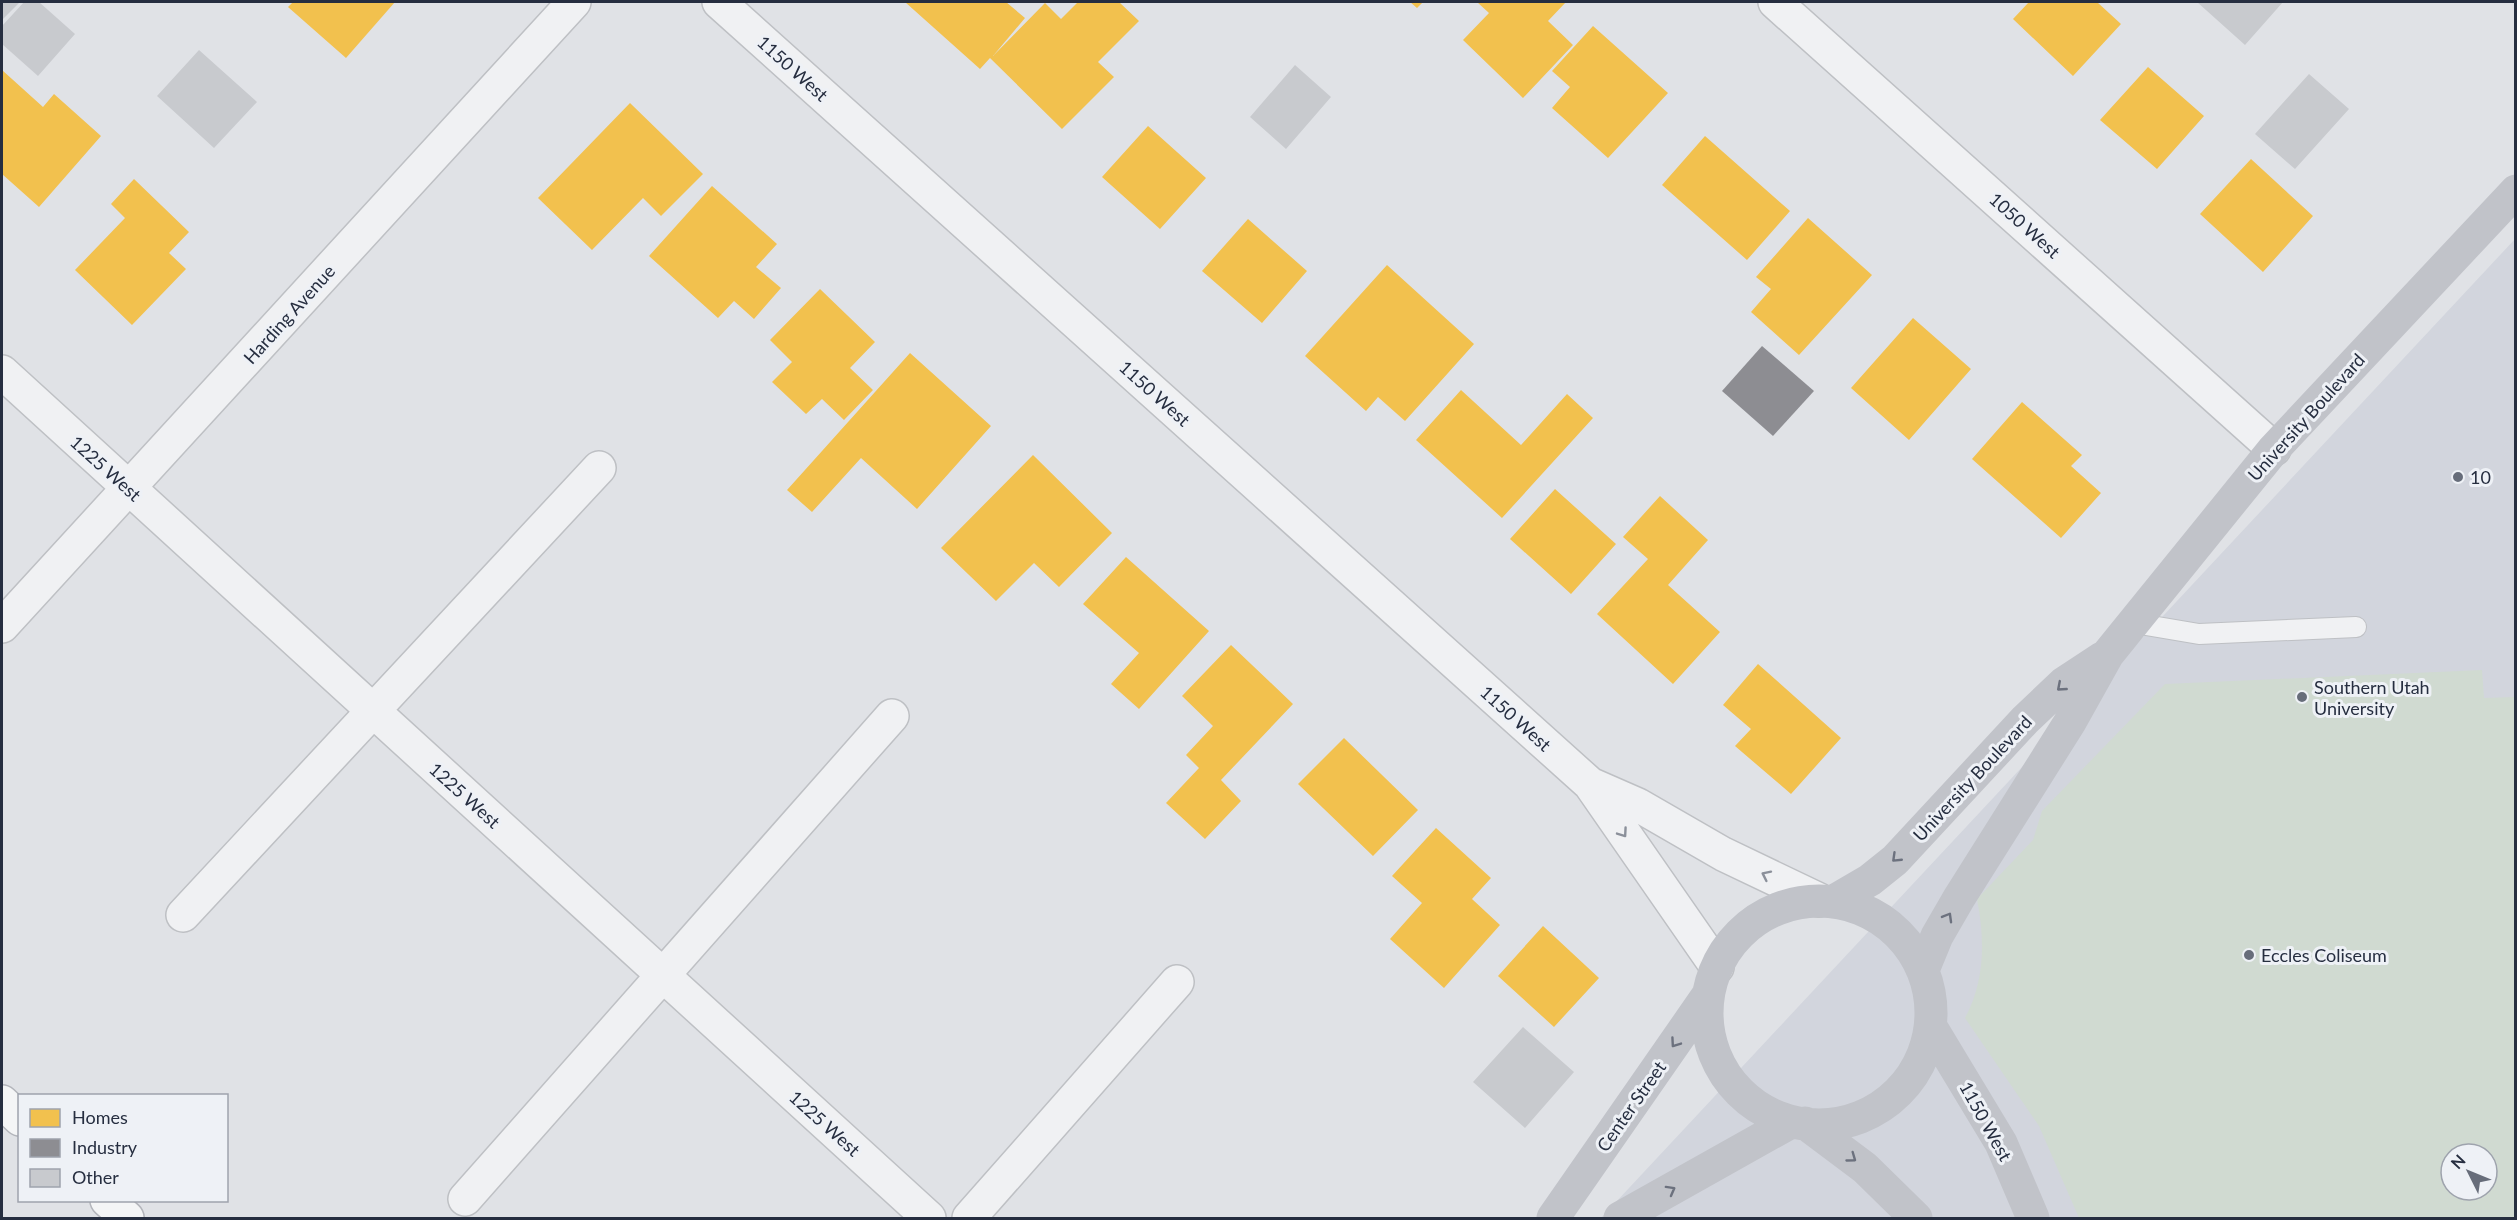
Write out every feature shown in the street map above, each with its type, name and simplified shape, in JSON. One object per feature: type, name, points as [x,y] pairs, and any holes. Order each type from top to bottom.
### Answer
[{"type":"highway","points":[[2,1102],[18,1117]]},
{"type":"highway","points":[[109,1202],[127,1218]]},
{"type":"main road","name":"University Boulevard","points":[[1923,970],[1937,936],[1959,898],[2070,722],[2108,654],[2274,448],[2516,191]]},
{"type":"main road","name":"University Boulevard","points":[[1827,901],[1870,880],[1895,860],[2025,720],[2064,683],[2108,654]]},
{"type":"main road","points":[[1713,981],[1708,1022],[1713,1049],[1725,1074],[1743,1095],[1766,1111],[1798,1122],[1828,1125],[1870,1112],[1893,1097],[1910,1077],[1923,1053],[1931,1027],[1930,998],[1923,970],[1909,944],[1888,924],[1863,909],[1827,901]]},
{"type":"main road","name":"Center Street","points":[[1553,1218],[1713,981],[1735,939],[1759,918],[1787,905],[1827,901]]},
{"type":"main road","name":"1150 West","points":[[1931,1027],[2001,1143],[2033,1218]]},
{"type":"main road","points":[[1620,1218],[1798,1122]]},
{"type":"main road","points":[[1798,1122],[1865,1168],[1916,1218]]},
{"type":"street","name":"Harding Avenue","points":[[2,626],[574,2]]},
{"type":"street","name":"1150 West","points":[[719,2],[1590,784],[1713,981]]},
{"type":"street","name":"1050 West","points":[[1775,2],[2274,448]]},
{"type":"street","name":"1225 West","points":[[2,372],[929,1218]]},
{"type":"street","points":[[183,915],[599,468]]},
{"type":"street","points":[[465,1199],[892,716]]},
{"type":"street","name":"1150 West","points":[[1590,784],[1638,805],[1723,854],[1827,901]]},
{"type":"street","points":[[969,1218],[1178,982]]},
{"type":"lane","points":[[2134,623],[2199,634],[2356,627]]},
{"type":"shaded area","name":"Southern Utah University","points":[[2515,239],[2515,1218],[1601,1218]]},
{"type":"shaded area","name":"Eccles Coliseum","points":[[2482,670],[2484,698],[2515,697],[2515,1218],[2079,1218],[2039,1126],[1965,1018],[1972,1004],[1982,960],[1977,899],[2033,840],[2042,811],[2165,684]]},
{"type":"building: Homes","points":[[293,2],[395,2],[346,58],[288,7]]},
{"type":"building: Homes","points":[[905,2],[1006,2],[1025,18],[993,56],[1045,3],[1061,19],[1078,2],[1119,2],[1139,21],[1098,62],[1114,77],[1062,129],[990,58],[980,69]]},
{"type":"building: Homes","points":[[1410,2],[1423,2],[1417,8]]},
{"type":"building: Homes","points":[[1477,2],[1566,2],[1548,21],[1573,45],[1523,98],[1463,40],[1489,13]]},
{"type":"building: Homes","points":[[2029,2],[2097,2],[2121,24],[2073,76],[2013,19]]},
{"type":"building: Homes","points":[[1593,26],[1668,93],[1608,158],[1552,108],[1570,87],[1552,71]]},
{"type":"building: Homes","points":[[2148,67],[2204,116],[2157,169],[2100,120]]},
{"type":"building: Homes","points":[[2,70],[43,107],[54,94],[101,136],[39,207],[2,174]]},
{"type":"building: Homes","points":[[630,103],[703,174],[661,216],[643,198],[592,250],[538,198]]},
{"type":"building: Homes","points":[[1148,126],[1206,178],[1160,229],[1102,177]]},
{"type":"building: Homes","points":[[1705,136],[1790,211],[1747,260],[1662,185]]},
{"type":"building: Homes","points":[[2251,159],[2313,216],[2263,272],[2200,214]]},
{"type":"building: Homes","points":[[134,179],[189,232],[169,253],[186,269],[132,325],[75,270],[125,218],[111,204]]},
{"type":"building: Homes","points":[[712,186],[777,244],[756,267],[781,288],[754,319],[734,301],[718,318],[649,256]]},
{"type":"building: Homes","points":[[1808,218],[1872,275],[1799,355],[1751,312],[1771,289],[1756,277]]},
{"type":"building: Homes","points":[[1248,219],[1307,271],[1262,323],[1202,271]]},
{"type":"building: Homes","points":[[1387,265],[1474,344],[1405,421],[1378,397],[1366,411],[1305,356]]},
{"type":"building: Homes","points":[[820,289],[875,342],[850,368],[873,390],[844,420],[822,399],[806,414],[772,382],[792,362],[770,340]]},
{"type":"building: Homes","points":[[1913,318],[1971,369],[1909,440],[1851,388]]},
{"type":"building: Homes","points":[[910,353],[991,426],[917,509],[861,458],[812,512],[787,490]]},
{"type":"building: Homes","points":[[1461,390],[1521,445],[1567,394],[1593,418],[1502,518],[1416,440]]},
{"type":"building: Homes","points":[[2022,402],[2082,455],[2071,466],[2101,493],[2061,538],[1972,459]]},
{"type":"building: Homes","points":[[1033,455],[1112,533],[1059,587],[1034,563],[996,601],[941,548]]},
{"type":"building: Homes","points":[[1555,489],[1616,544],[1571,594],[1510,539]]},
{"type":"building: Homes","points":[[1660,496],[1708,540],[1668,585],[1720,632],[1673,684],[1597,614],[1648,559],[1623,537]]},
{"type":"building: Homes","points":[[1126,557],[1209,631],[1139,709],[1111,684],[1139,653],[1083,604]]},
{"type":"building: Homes","points":[[1231,645],[1293,704],[1221,780],[1241,801],[1205,839],[1166,803],[1199,768],[1186,755],[1213,726],[1182,696]]},
{"type":"building: Homes","points":[[1758,664],[1841,738],[1791,794],[1735,746],[1751,729],[1723,705]]},
{"type":"building: Homes","points":[[1344,738],[1418,810],[1373,856],[1298,784]]},
{"type":"building: Homes","points":[[1436,828],[1491,878],[1472,899],[1500,925],[1444,988],[1390,939],[1422,903],[1392,876]]},
{"type":"building: Homes","points":[[1543,926],[1599,978],[1554,1027],[1498,976]]},
{"type":"building: Industry","points":[[1762,346],[1814,391],[1773,436],[1722,391]]},
{"type":"building: Other","points":[[2,2],[20,2],[2,20]]},
{"type":"building: Other","points":[[24,2],[39,2],[75,34],[38,76],[2,44],[2,26]]},
{"type":"building: Other","points":[[2197,2],[2283,2],[2245,45]]},
{"type":"building: Other","points":[[199,50],[257,102],[214,148],[157,96]]},
{"type":"building: Other","points":[[1295,65],[1331,97],[1286,149],[1250,117]]},
{"type":"building: Other","points":[[2309,74],[2349,109],[2295,169],[2255,134]]},
{"type":"building: Other","points":[[1523,1027],[1574,1072],[1525,1128],[1473,1082]]},
{"type":"place","name":"10","points":[[2458,477]]},
{"type":"place","name":"Southern Utah University","points":[[2302,697]]},
{"type":"place","name":"Eccles Coliseum","points":[[2249,955]]}]
